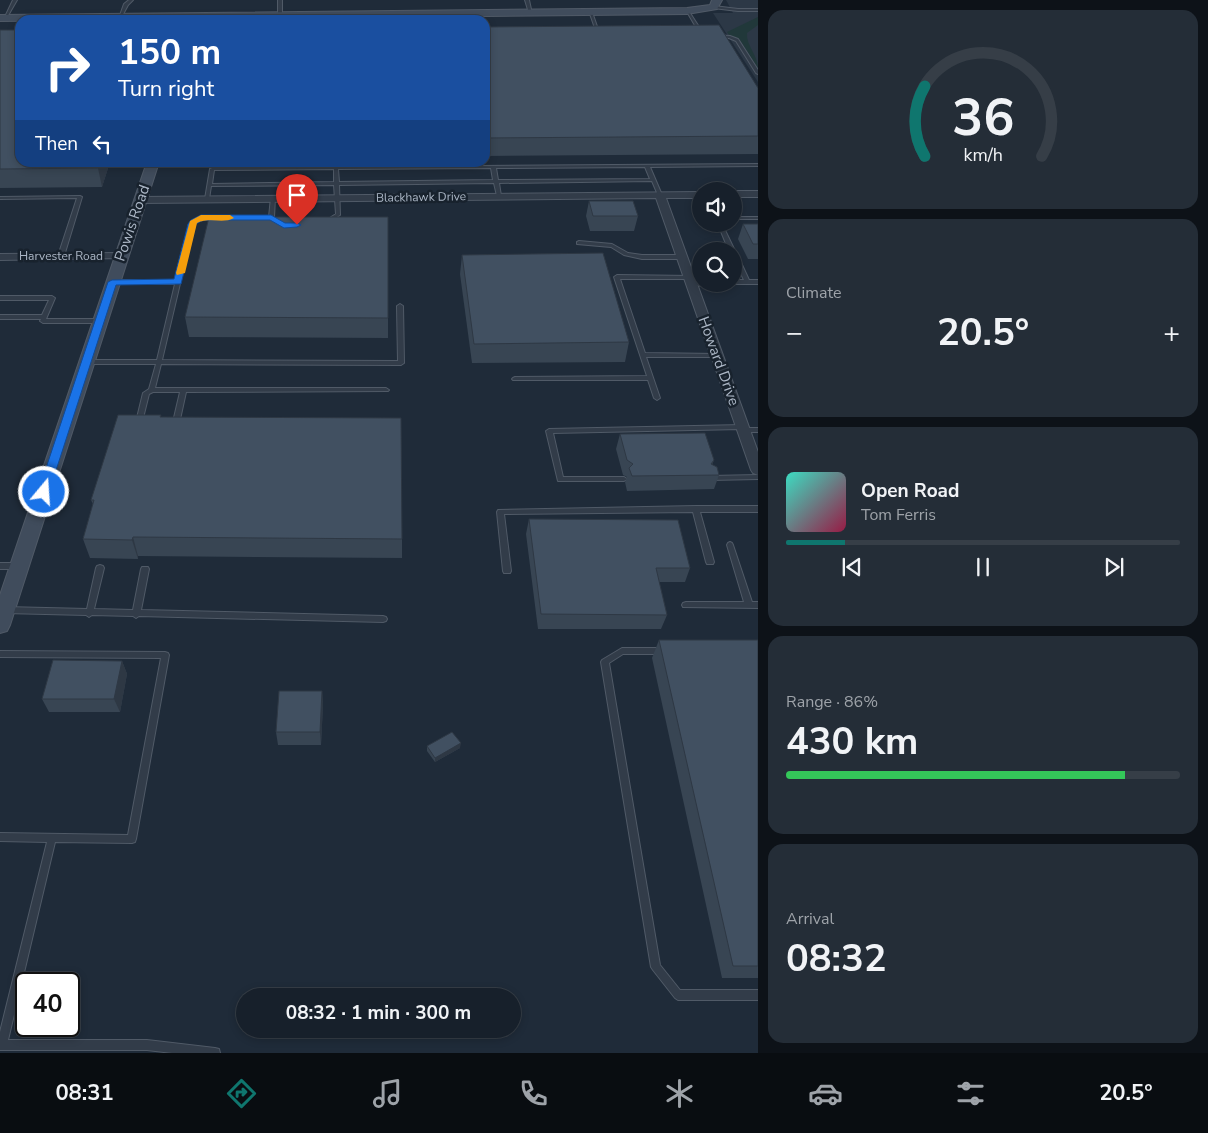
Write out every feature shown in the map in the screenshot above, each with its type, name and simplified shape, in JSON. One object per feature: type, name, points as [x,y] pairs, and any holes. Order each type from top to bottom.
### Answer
[{"type":"street","points":[[490,15],[531,12],[688,11],[715,3]]},
{"type":"street","points":[[2,18],[15,18]]},
{"type":"street","name":"Powis Road","points":[[2,618],[150,167]]},
{"type":"street","name":"Blackhawk Drive","points":[[140,200],[692,194]]},
{"type":"street","points":[[742,194],[758,194]]},
{"type":"street","name":"Howard Drive","points":[[660,195],[758,470]]},
{"type":"street","name":"Harvester Road","points":[[0,257],[121,256]]},
{"type":"lane","points":[[2,18],[15,0]]},
{"type":"lane","points":[[121,15],[126,4],[131,0]]},
{"type":"lane","points":[[280,0],[280,15]]},
{"type":"lane","points":[[527,0],[531,12]]},
{"type":"lane","points":[[715,3],[738,10],[758,10]]},
{"type":"lane","points":[[688,11],[701,34]]},
{"type":"lane","points":[[590,12],[599,35]]},
{"type":"lane","points":[[692,34],[730,37],[737,40],[758,73]]},
{"type":"lane","points":[[590,35],[608,35]]},
{"type":"lane","points":[[207,199],[212,169],[758,165]]},
{"type":"lane","points":[[647,166],[660,195]]},
{"type":"lane","points":[[493,167],[499,196]]},
{"type":"lane","points":[[324,224],[338,215],[336,168]]},
{"type":"lane","points":[[210,185],[496,180],[653,180]]},
{"type":"lane","points":[[0,198],[80,198],[61,256]]},
{"type":"lane","points":[[271,217],[273,198]]},
{"type":"lane","points":[[263,218],[271,217],[284,225]]},
{"type":"lane","points":[[152,390],[194,221],[201,218],[219,218]]},
{"type":"lane","points":[[742,218],[758,218]]},
{"type":"lane","points":[[579,243],[612,246],[626,254],[642,257],[682,257]]},
{"type":"lane","points":[[742,272],[747,282]]},
{"type":"lane","points":[[658,398],[617,277],[690,281]]},
{"type":"lane","points":[[112,282],[178,282]]},
{"type":"lane","points":[[742,282],[758,282]]},
{"type":"lane","points":[[0,298],[52,298],[44,321],[100,321]]},
{"type":"lane","points":[[86,362],[401,363],[400,306]]},
{"type":"lane","points":[[0,317],[45,317]]},
{"type":"lane","points":[[644,355],[717,356]]},
{"type":"lane","points":[[515,379],[651,378]]},
{"type":"lane","points":[[148,423],[138,423],[146,393],[152,390],[386,390]]},
{"type":"lane","points":[[166,424],[176,424],[183,390]]},
{"type":"lane","points":[[624,479],[560,479],[550,431],[758,430]]},
{"type":"lane","points":[[710,478],[758,477]]},
{"type":"lane","points":[[696,509],[710,562]]},
{"type":"lane","points":[[507,571],[500,512],[758,509]]},
{"type":"lane","points":[[730,545],[749,605]]},
{"type":"lane","points":[[0,566],[19,566]]},
{"type":"lane","points":[[89,614],[100,568]]},
{"type":"lane","points":[[136,615],[145,569]]},
{"type":"lane","points":[[686,605],[758,605]]},
{"type":"lane","points":[[2,618],[89,614],[383,619]]},
{"type":"lane","points":[[671,651],[622,651],[605,662],[656,967],[678,994],[758,995]]},
{"type":"lane","points":[[0,654],[165,655],[132,839],[0,837]]},
{"type":"lane","points":[[52,838],[1,1045],[147,1045],[216,1053]]},
{"type":"shaded area","points":[[726,0],[758,0],[758,82],[713,13],[733,13]]},
{"type":"green space","points":[[758,17],[758,25],[747,33],[747,38],[758,68],[740,40],[729,35],[727,32]]},
{"type":"building","points":[[719,25],[758,88],[758,136],[490,138],[490,27]]},
{"type":"building","points":[[0,30],[15,30],[15,167],[98,167],[0,169]]},
{"type":"building","points":[[589,201],[633,201],[638,216],[593,216]]},
{"type":"building","points":[[209,217],[388,217],[388,318],[185,317]]},
{"type":"building","points":[[743,224],[758,224],[758,244],[753,244]]},
{"type":"building","points":[[603,253],[629,342],[474,344],[462,255]]},
{"type":"building","points":[[118,415],[161,415],[160,417],[401,418],[402,539],[133,537],[132,540],[83,539],[94,500],[91,500]]},
{"type":"building","points":[[705,433],[714,460],[711,464],[717,467],[719,475],[632,476],[629,468],[633,464],[627,460],[620,434]]},
{"type":"building","points":[[529,519],[678,520],[690,568],[656,568],[667,615],[541,614]]},
{"type":"building","points":[[659,640],[758,640],[758,966],[733,966]]},
{"type":"building","points":[[53,660],[122,661],[114,699],[42,699]]},
{"type":"building","points":[[279,691],[322,691],[320,732],[276,732]]},
{"type":"building","points":[[452,732],[461,743],[435,758],[427,746]]},
{"type":"slow traffic","points":[[180,273],[194,221],[201,218],[230,218]]},
{"type":"route","points":[[44,492],[112,282],[178,282],[192,224],[197,219],[271,217],[284,225],[297,225]]}]
